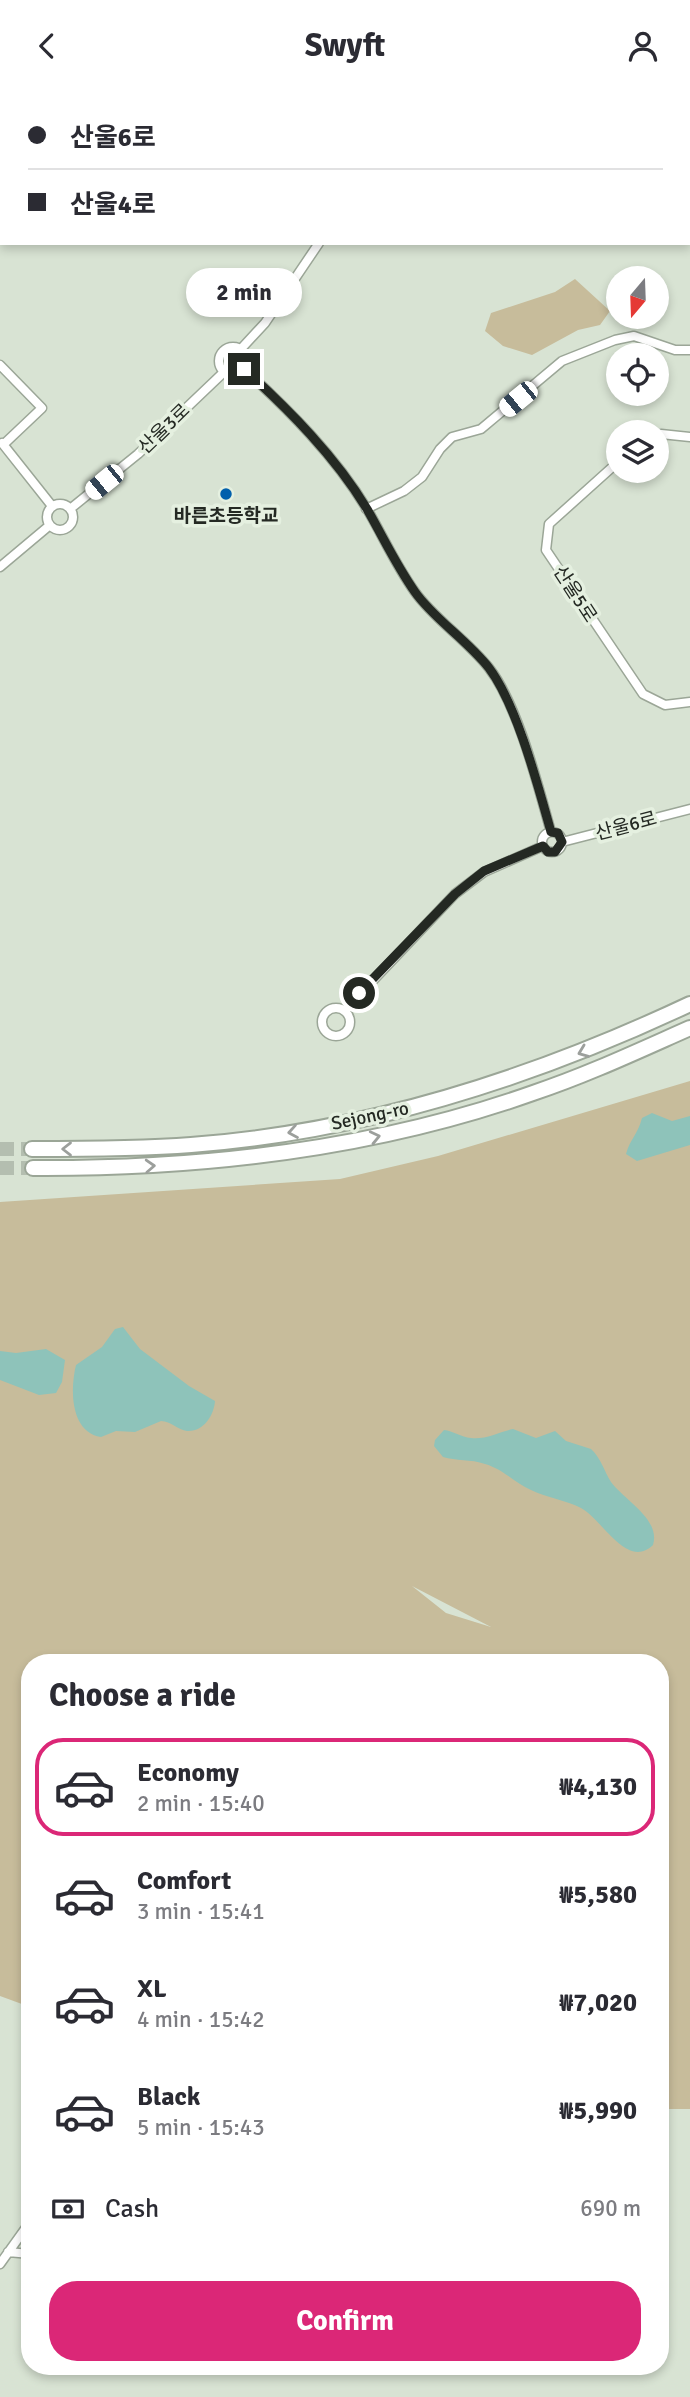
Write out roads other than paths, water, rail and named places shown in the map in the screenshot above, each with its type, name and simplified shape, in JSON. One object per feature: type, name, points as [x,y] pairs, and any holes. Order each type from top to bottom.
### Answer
[{"type":"highway","points":[[613,1041],[690,996]]},
{"type":"highway","name":"Sejong-ro","points":[[32,1149],[192,1145],[269,1136],[355,1121],[455,1096],[527,1074],[613,1041],[690,1004]]},
{"type":"highway","name":"Sejong-ro","points":[[33,1168],[193,1164],[275,1155],[363,1139],[450,1119],[533,1093],[619,1060],[690,1028]]},
{"type":"highway","points":[[619,1060],[690,1034]]},
{"type":"street","points":[[240,350],[265,323],[317,245]]},
{"type":"street","points":[[366,509],[404,491],[422,477],[439,449],[452,437],[481,429],[562,361],[615,340],[634,336],[675,350],[690,350]]},
{"type":"street","points":[[230,348],[240,350],[246,359],[244,369],[233,375],[223,372],[219,361],[222,352],[230,348]]},
{"type":"street","points":[[0,365],[42,408],[2,443],[52,506]]},
{"type":"street","points":[[244,369],[290,411],[366,509],[386,549],[417,595],[468,642],[491,671],[507,700],[551,832]]},
{"type":"street","name":"산울3로","points":[[69,509],[138,454],[223,372]]},
{"type":"street","points":[[669,434],[690,437]]},
{"type":"street","name":"산울5로","points":[[606,473],[548,524],[547,550],[643,694],[665,705],[690,702]]},
{"type":"street","points":[[60,504],[69,509],[72,519],[68,526],[57,529],[50,525],[47,513],[52,506],[60,504]]},
{"type":"street","points":[[0,567],[50,525]]},
{"type":"street","name":"산울6로","points":[[562,842],[690,809]]},
{"type":"street","points":[[551,832],[558,833],[562,842],[555,852],[548,852],[543,846],[543,837],[551,832]]},
{"type":"street","points":[[345,1010],[455,894],[484,871],[543,846]]},
{"type":"street","points":[[0,2264],[21,2234]]},
{"type":"street","points":[[8,2252],[21,2253]]},
{"type":"water","points":[[652,1113],[672,1121],[690,1116],[690,1145],[637,1161],[626,1154],[642,1118]]},
{"type":"water","points":[[123,1327],[140,1349],[189,1386],[215,1401],[213,1412],[203,1426],[187,1431],[161,1421],[135,1432],[116,1431],[101,1437],[83,1427],[73,1397],[76,1365],[102,1347],[115,1329]]},
{"type":"water","points":[[46,1349],[65,1360],[62,1382],[56,1393],[39,1395],[0,1380],[0,1351],[16,1353]]},
{"type":"water","points":[[513,1429],[536,1438],[555,1431],[566,1441],[591,1449],[611,1482],[647,1518],[654,1536],[653,1545],[643,1551],[625,1547],[581,1508],[531,1490],[491,1466],[443,1457],[434,1446],[435,1440],[444,1430],[476,1438]]},
{"type":"tunnel","points":[[0,1149],[32,1149]]},
{"type":"tunnel","points":[[0,1168],[33,1168]]},
{"type":"place","name":"바른초등학교","points":[[226,494]]}]
